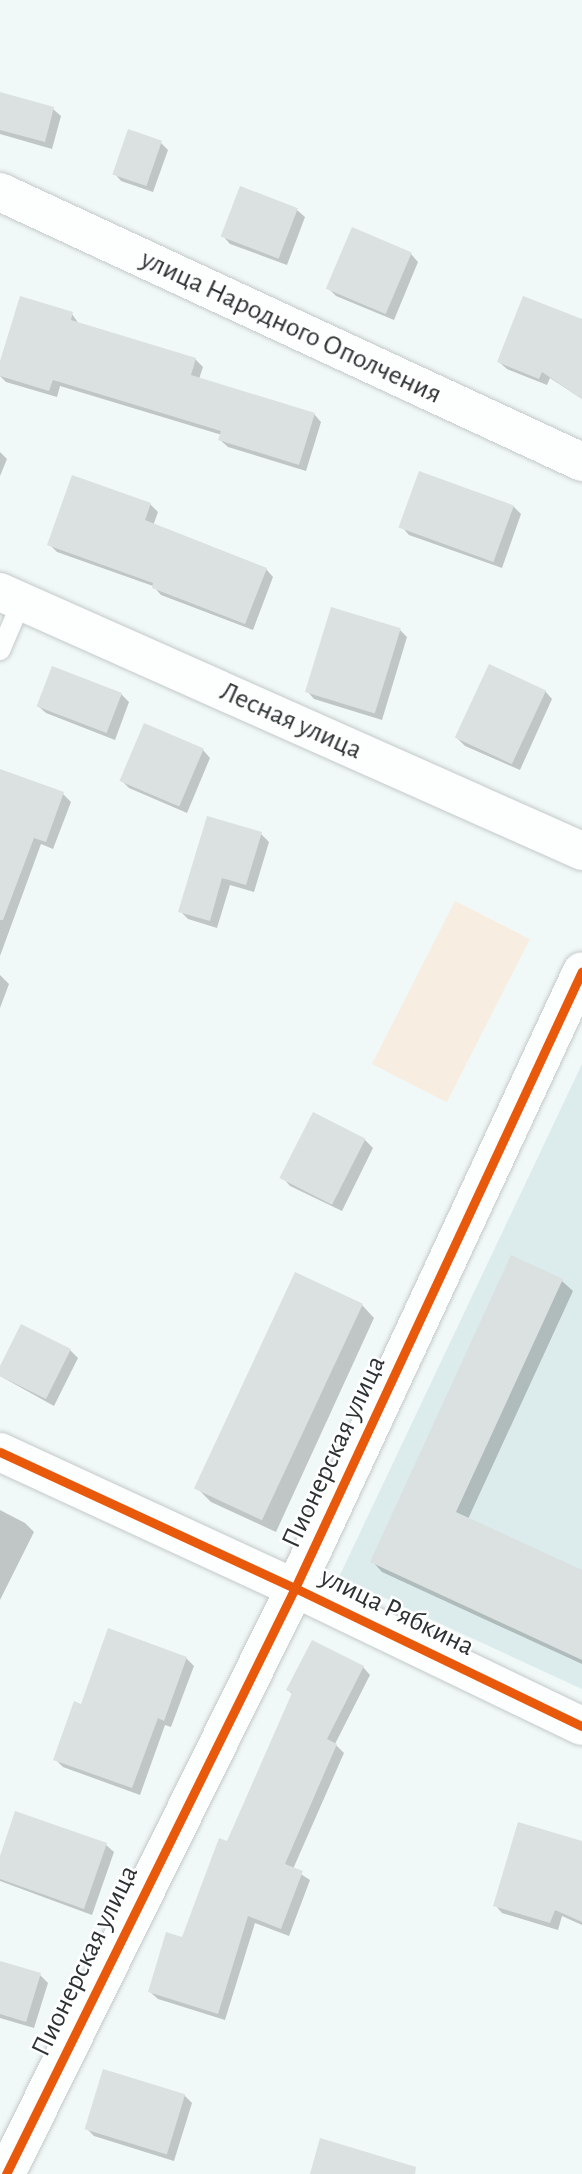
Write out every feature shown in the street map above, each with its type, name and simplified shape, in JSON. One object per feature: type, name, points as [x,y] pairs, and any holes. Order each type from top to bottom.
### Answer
[{"type":"street","name":"улица Народного Ополчения","points":[[0,192],[582,462]]},
{"type":"street","name":"Лесная улица","points":[[10,597],[582,851]]},
{"type":"street","name":"Пионерская улица","points":[[19,2169],[295,1588],[582,971]]},
{"type":"street","name":"улица Рябкина","points":[[0,1452],[295,1588],[582,1727]]},
{"type":"lane","points":[[0,650],[10,597]]},
{"type":"shaded area","points":[[455,901],[530,939],[447,1102],[372,1064]]},
{"type":"shaded area","points":[[582,1064],[582,1689],[339,1577]]},
{"type":"building","points":[[0,92],[54,107],[45,142],[0,130]]},
{"type":"building","points":[[128,129],[162,141],[146,186],[112,174]]},
{"type":"building","points":[[240,186],[298,208],[279,259],[221,236]]},
{"type":"building","points":[[352,227],[412,252],[386,314],[326,289]]},
{"type":"building","points":[[20,296],[73,312],[71,320],[196,358],[191,375],[315,413],[299,465],[218,440],[221,431],[53,380],[49,391],[0,376],[0,361]]},
{"type":"building","points":[[523,296],[582,319],[582,399],[542,372],[539,379],[497,362]]},
{"type":"building","points":[[419,471],[514,506],[493,562],[398,527]]},
{"type":"building","points":[[72,475],[151,503],[145,520],[267,568],[245,624],[152,588],[153,583],[47,545]]},
{"type":"building","points":[[331,607],[401,628],[375,713],[305,692]]},
{"type":"building","points":[[489,664],[546,691],[512,764],[455,737]]},
{"type":"building","points":[[52,666],[122,693],[107,733],[37,706]]},
{"type":"building","points":[[144,723],[204,748],[179,806],[119,781]]},
{"type":"building","points":[[0,769],[64,792],[46,842],[34,838],[3,920],[0,920]]},
{"type":"building","points":[[207,816],[262,832],[246,885],[222,878],[210,921],[178,912]]},
{"type":"building","points":[[313,1112],[366,1139],[332,1205],[279,1178]]},
{"type":"building","points":[[511,1255],[563,1279],[456,1512],[582,1570],[582,1660],[370,1562]]},
{"type":"building","points":[[295,1272],[363,1304],[262,1520],[194,1489]]},
{"type":"building","points":[[21,1324],[71,1349],[46,1399],[0,1376],[0,1366]]},
{"type":"building","points":[[108,1628],[187,1657],[164,1721],[158,1718],[132,1788],[53,1760],[74,1701],[81,1704]]},
{"type":"building","points":[[312,1640],[364,1666],[327,1739],[337,1744],[285,1864],[303,1871],[281,1929],[248,1916],[218,2014],[148,1992],[166,1932],[182,1937],[219,1838],[227,1841],[292,1693],[286,1690]]},
{"type":"building","points":[[15,1811],[107,1843],[84,1909],[0,1879],[0,1856]]},
{"type":"building","points":[[518,1822],[582,1841],[582,1922],[555,1910],[550,1923],[493,1906]]},
{"type":"building","points":[[0,1961],[41,1973],[26,2022],[0,2014]]},
{"type":"building","points":[[103,2069],[185,2094],[167,2154],[85,2129]]},
{"type":"building","points":[[320,2138],[416,2167],[415,2174],[310,2174]]},
{"type":"cycle path","points":[[6,2174],[295,1588],[582,971]]},
{"type":"cycle path","points":[[0,1452],[295,1588],[582,1726]]}]
